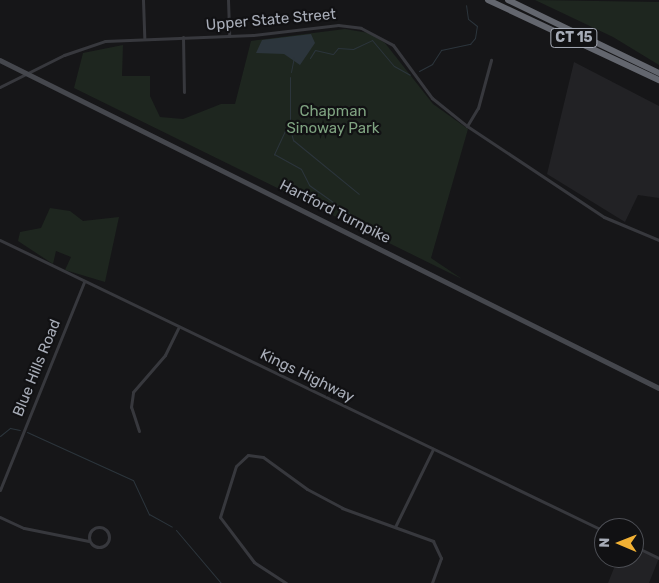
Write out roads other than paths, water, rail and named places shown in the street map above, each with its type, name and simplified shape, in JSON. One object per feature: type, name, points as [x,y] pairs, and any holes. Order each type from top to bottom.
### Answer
[{"type":"highway","name":"CT 15","points":[[488,0],[659,80]]},
{"type":"highway","name":"CT 15","points":[[508,0],[659,73]]},
{"type":"main road","name":"Hartford Turnpike","points":[[0,60],[30,72],[659,388]]},
{"type":"street","points":[[143,0],[144,38]]},
{"type":"street","points":[[228,0],[229,36]]},
{"type":"street","name":"Upper State Street","points":[[0,87],[90,45],[144,38],[229,36],[338,25],[369,30],[393,45],[432,98],[467,126],[598,213],[659,240]]},
{"type":"street","points":[[184,37],[184,92]]},
{"type":"street","points":[[467,126],[480,103],[491,60]]},
{"type":"street","name":"Kings Highway","points":[[0,240],[178,328],[594,527]]},
{"type":"street","name":"Blue Hills Road","points":[[0,490],[84,282]]},
{"type":"street","points":[[139,431],[131,406],[133,392],[165,355],[178,328]]},
{"type":"street","points":[[395,527],[433,449]]},
{"type":"street","points":[[286,583],[254,562],[220,517],[236,466],[245,456],[260,455],[322,498],[395,527],[438,547],[441,558],[432,583]]},
{"type":"street","points":[[0,518],[24,528],[89,541],[100,547],[109,536],[96,528],[89,541]]},
{"type":"street","points":[[644,551],[659,558]]},
{"type":"waterway","points":[[419,71],[432,64],[441,50],[470,44],[475,38],[477,26],[468,19],[466,5]]},
{"type":"waterway","points":[[310,58],[315,50],[333,54],[338,48],[353,49],[372,40],[394,66],[410,75]]},
{"type":"waterway","points":[[291,72],[294,57]]},
{"type":"waterway","points":[[290,77],[290,120],[274,154],[301,169],[309,185],[354,217]]},
{"type":"waterway","points":[[289,125],[293,140],[359,194]]},
{"type":"waterway","points":[[0,436],[10,428],[20,430]]},
{"type":"waterway","points":[[27,432],[133,480],[149,514],[172,527]]},
{"type":"waterway","points":[[176,530],[221,583]]},
{"type":"park label","name":"Chapman Sinoway Park","points":[[333,120]]}]
